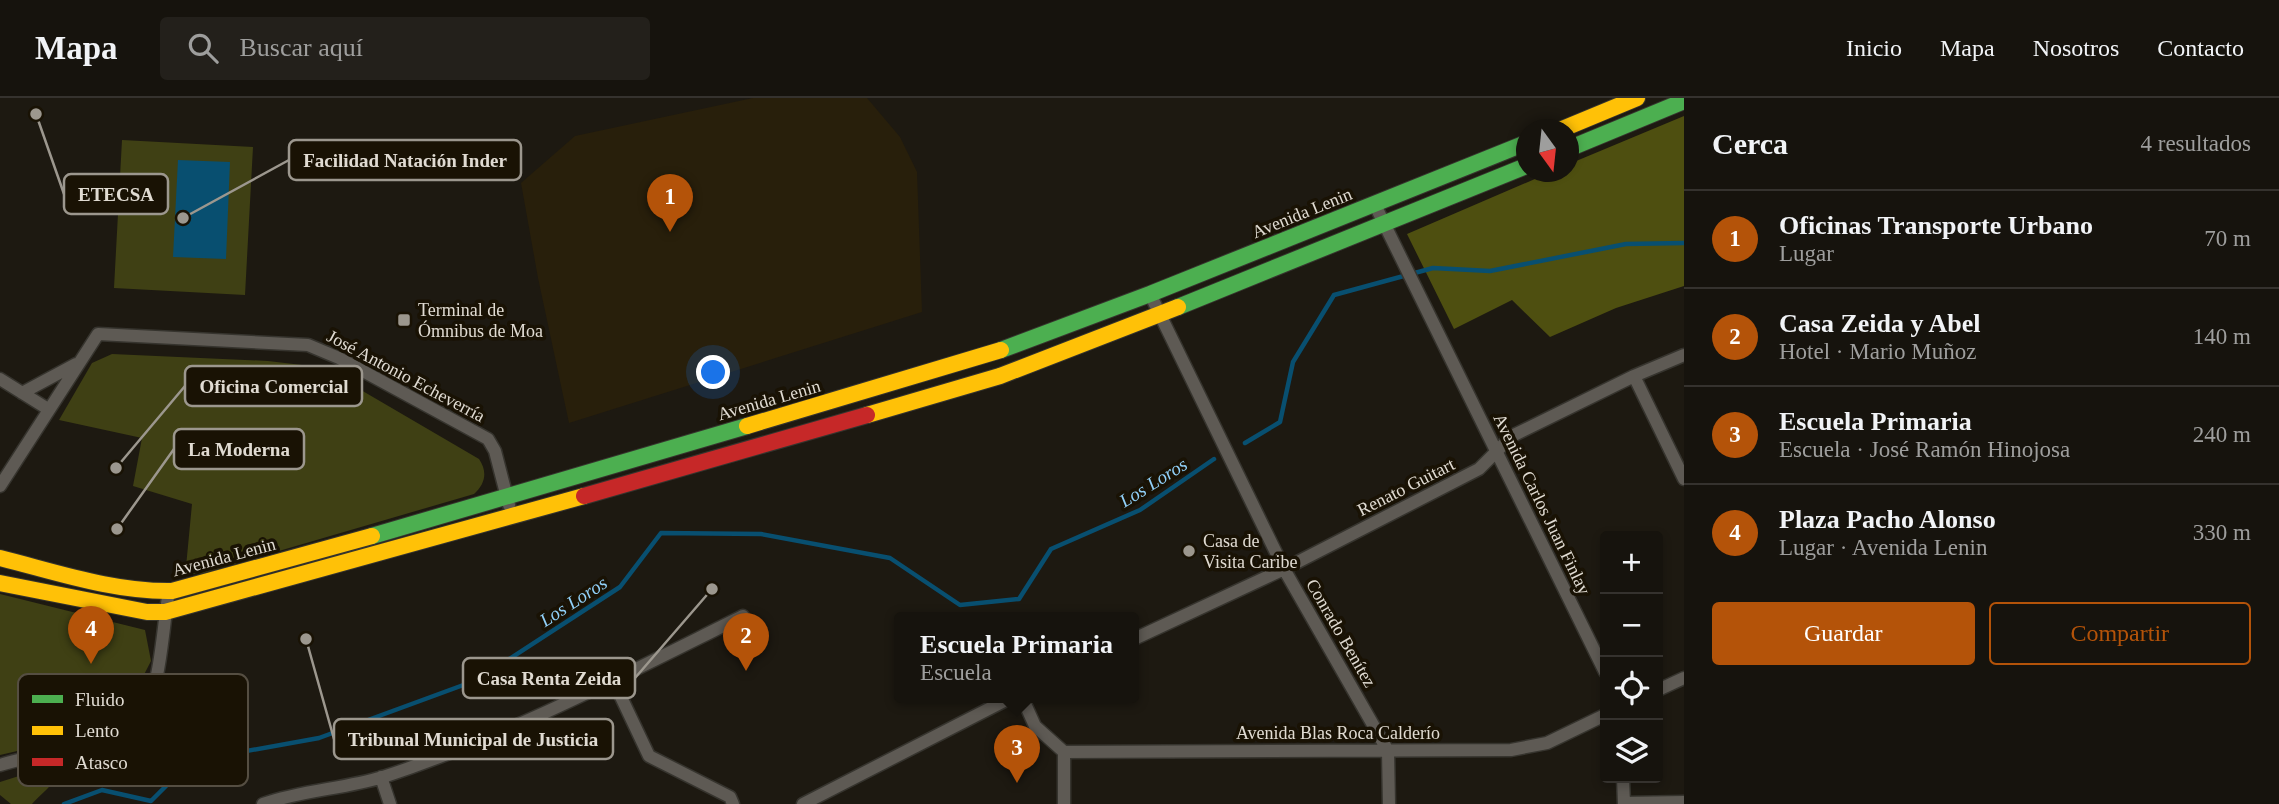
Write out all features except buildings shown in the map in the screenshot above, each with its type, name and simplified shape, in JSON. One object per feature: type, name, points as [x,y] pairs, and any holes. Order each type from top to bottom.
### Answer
[{"type":"main road","points":[[1579,122],[1637,98]]},
{"type":"main road","points":[[1579,145],[1684,101]]},
{"type":"main road","name":"Avenida Lenin","points":[[0,558],[103,583],[169,591],[200,585],[506,498],[987,355],[1516,147]]},
{"type":"main road","points":[[2,584],[124,609],[165,612],[202,604],[1000,376],[1516,171]]},
{"type":"street","points":[[1375,205],[1384,225]]},
{"type":"street","name":"Avenida Carlos Juan Finlay","points":[[1384,225],[1600,662]]},
{"type":"street","name":"Conrado Benítez","points":[[1150,293],[1284,569],[1388,751],[1388,804]]},
{"type":"street","name":"José Antonio Echeverría","points":[[80,362],[99,334],[308,345],[339,358],[488,439],[495,451],[513,517]]},
{"type":"street","name":"Renato Guitart","points":[[1139,637],[1284,569],[1479,470],[1512,436],[1634,376],[1684,355]]},
{"type":"street","points":[[22,393],[80,362]]},
{"type":"street","points":[[0,486],[80,362]]},
{"type":"street","points":[[1634,376],[1684,479]]},
{"type":"street","points":[[0,379],[48,409]]},
{"type":"street","points":[[157,674],[169,591]]},
{"type":"street","points":[[263,804],[381,777],[501,731],[743,616]]},
{"type":"street","points":[[1663,688],[1684,677]]},
{"type":"street","points":[[613,680],[649,756],[730,797],[733,804]]},
{"type":"street","points":[[803,804],[1000,703]]},
{"type":"street","points":[[1025,703],[1035,726],[1064,752],[1064,804]]},
{"type":"street","name":"Avenida Blas Roca Calderío","points":[[1064,752],[1511,750],[1547,743],[1600,717]]},
{"type":"street","points":[[0,765],[18,760]]},
{"type":"street","points":[[381,777],[390,804]]},
{"type":"street","points":[[1623,783],[1623,803],[1684,802]]},
{"type":"shaded area","points":[[753,98],[867,98],[900,137],[917,172],[922,312],[569,423],[521,183],[575,136]]},
{"type":"shaded area","points":[[1684,116],[1684,286],[1616,308],[1550,337],[1512,300],[1454,329],[1407,234],[1528,182],[1579,182],[1579,160]]},
{"type":"shaded area","points":[[122,140],[253,147],[245,295],[114,288]]},
{"type":"shaded area","points":[[112,354],[268,361],[302,365],[337,376],[479,459],[484,469],[483,482],[474,494],[193,574],[186,567],[192,504],[133,486],[142,438],[59,420],[92,363]]},
{"type":"shaded area","points":[[0,594],[145,630],[151,661],[144,674],[18,674],[18,751],[0,755]]},
{"type":"shaded area","points":[[18,776],[18,786],[49,786],[32,804],[11,804],[0,795],[0,782]]},
{"type":"water","points":[[178,160],[230,162],[226,259],[173,257]]},
{"type":"waterway","points":[[1245,443],[1280,422],[1293,362],[1334,295],[1433,268],[1490,271],[1626,244],[1684,243]]},
{"type":"waterway","name":"Los Loros","points":[[248,751],[319,738],[477,680],[620,587],[661,533],[761,534],[890,558],[960,605],[1019,599],[1051,549],[1140,510],[1214,459]]},
{"type":"waterway","name":"Los Loros","points":[[64,804],[102,790],[151,801],[166,786]]},
{"type":"traffic: fast","points":[[1579,144],[1684,101]]},
{"type":"traffic: fast","points":[[1001,350],[1150,294],[1516,147]]},
{"type":"traffic: fast","points":[[1178,307],[1516,170]]},
{"type":"traffic: fast","points":[[372,536],[747,426]]},
{"type":"traffic: slow","points":[[1579,122],[1637,98]]},
{"type":"traffic: slow","points":[[867,415],[1000,376],[1178,307]]},
{"type":"traffic: slow","points":[[747,426],[1001,350]]},
{"type":"traffic: slow","points":[[0,583],[147,612],[165,612],[584,496]]},
{"type":"traffic: slow","points":[[0,558],[106,585],[172,591],[372,536]]},
{"type":"traffic: jam","points":[[584,496],[867,415]]},
{"type":"place","name":"ETECSA","points":[[36,114]]},
{"type":"place","name":"Facilidad Natación Inder","points":[[183,218]]},
{"type":"place","name":"Oficinas Transporte Urbano","points":[[670,232]]},
{"type":"place","name":"Terminal de Ómnibus de Moa","points":[[404,320]]},
{"type":"place","name":"Oficina Comercial","points":[[116,468]]},
{"type":"place","name":"La Moderna","points":[[117,529]]},
{"type":"place","name":"Casa de Visita Caribe","points":[[1189,551]]},
{"type":"place","name":"Casa Renta Zeida","points":[[712,589]]},
{"type":"place","name":"Tribunal Municipal de Justicia","points":[[306,639]]},
{"type":"place","name":"Plaza Pacho Alonso","points":[[91,664]]},
{"type":"place","name":"Casa Zeida y Abel","points":[[746,671]]},
{"type":"place","name":"Escuela Primaria","points":[[1017,783]]}]
